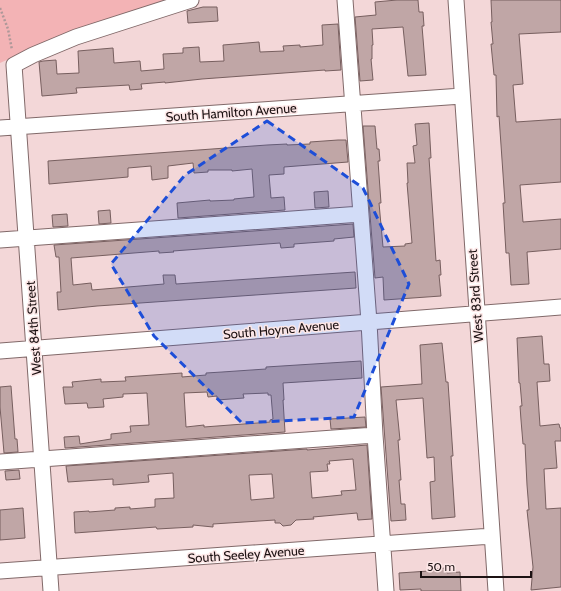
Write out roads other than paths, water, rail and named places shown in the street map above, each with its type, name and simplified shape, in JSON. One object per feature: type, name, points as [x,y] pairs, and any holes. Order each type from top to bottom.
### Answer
[{"type":"street","name":"West 84th Street","points":[[51,591],[14,65],[33,55],[76,37],[191,0]]},
{"type":"street","points":[[345,0],[369,322],[374,435],[386,591]]},
{"type":"street","name":"West 83rd Street","points":[[456,0],[496,591]]},
{"type":"street","name":"South Hamilton Avenue","points":[[0,128],[462,96]]},
{"type":"street","points":[[0,240],[361,214]]},
{"type":"street","name":"South Hoyne Avenue","points":[[0,350],[561,307]]},
{"type":"street","points":[[0,462],[374,435]]},
{"type":"street","name":"South Seeley Avenue","points":[[0,571],[492,536]]}]
